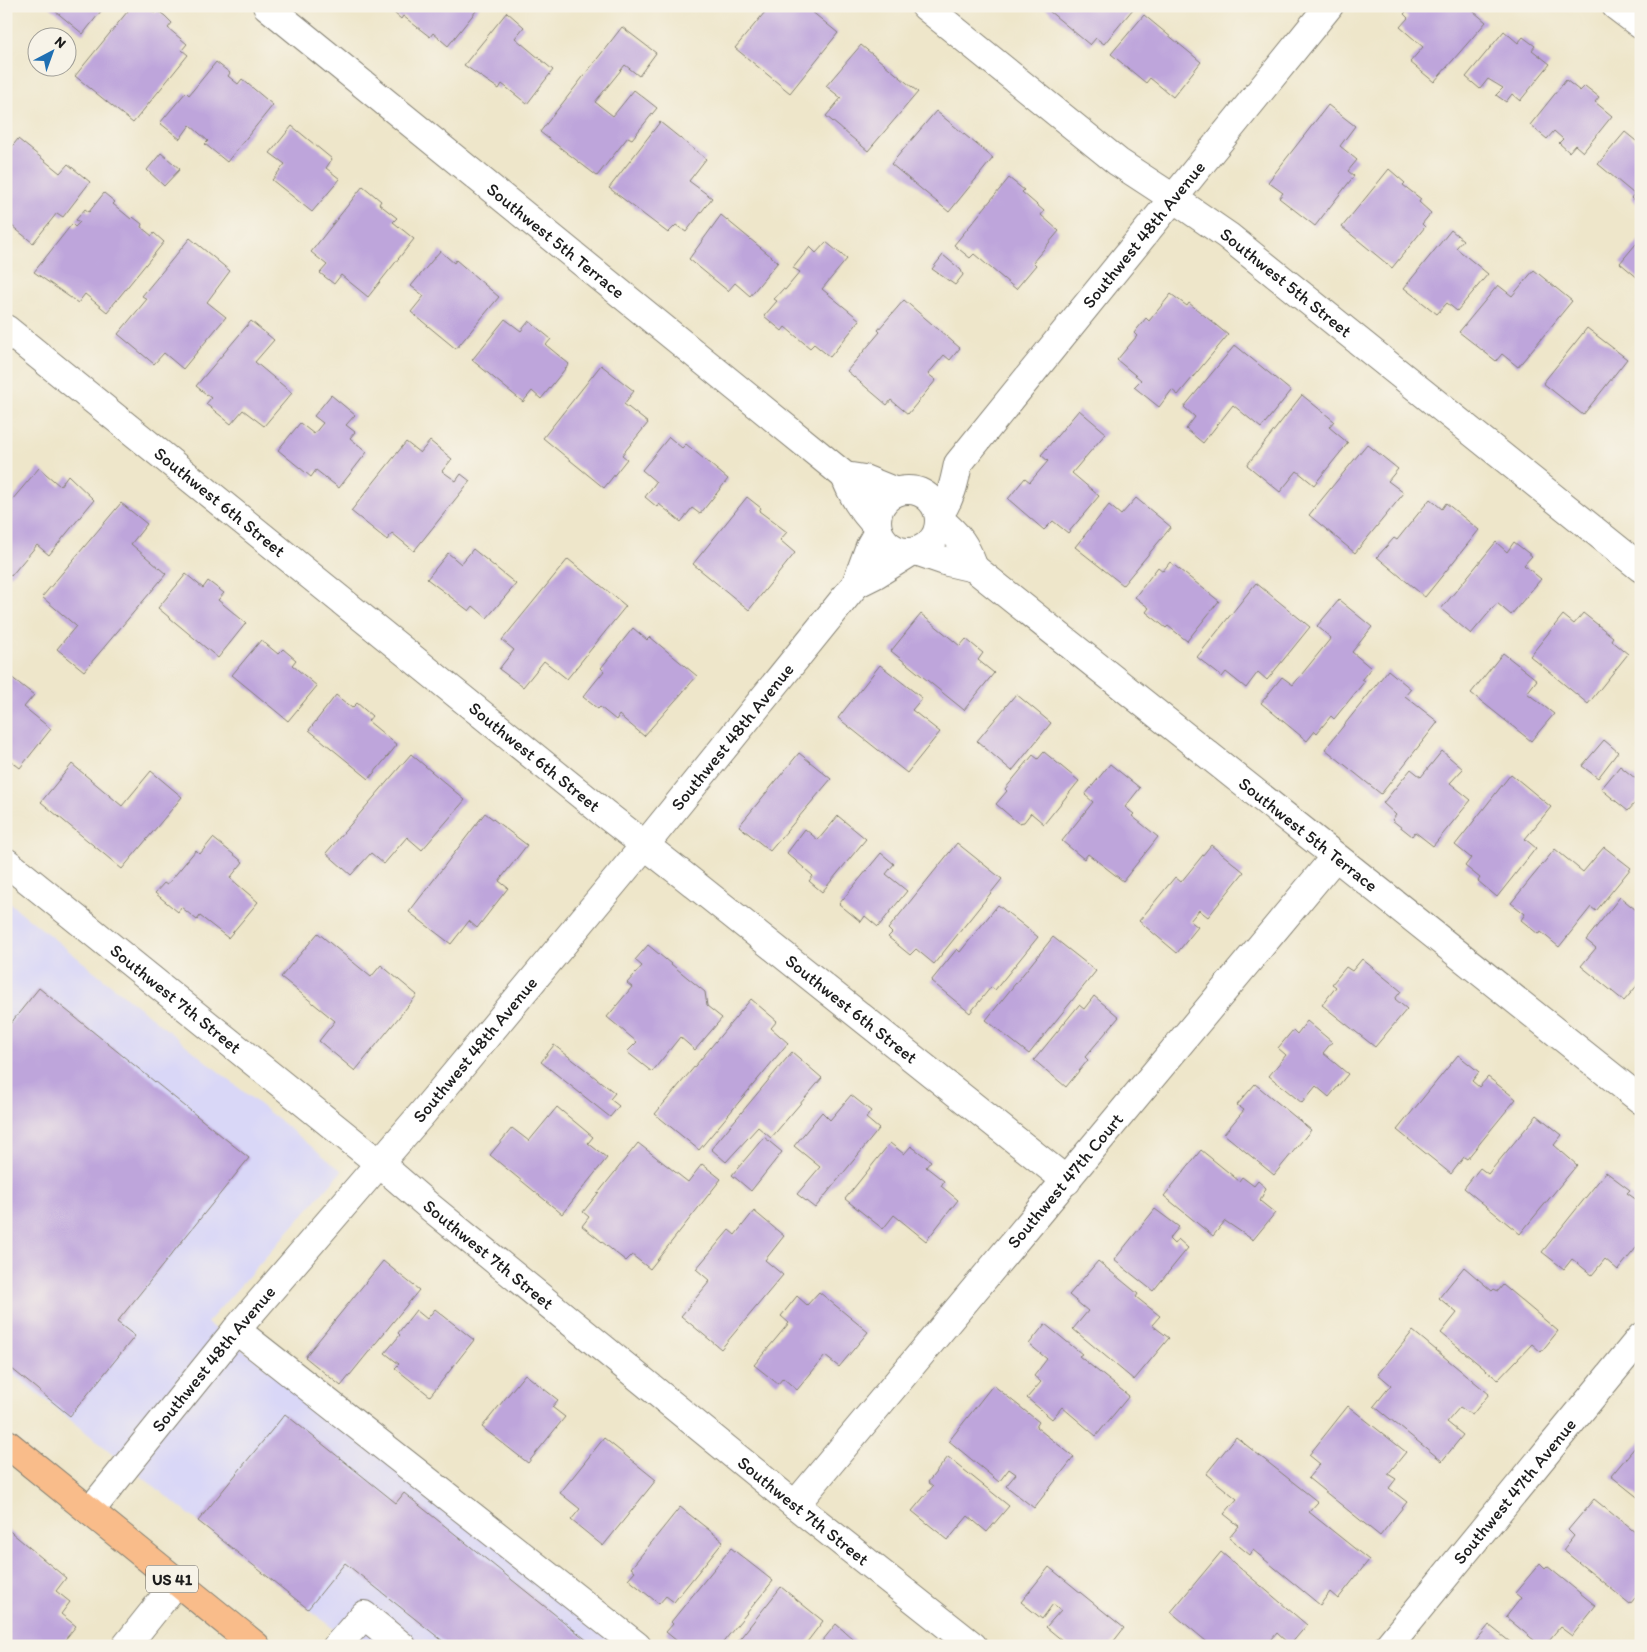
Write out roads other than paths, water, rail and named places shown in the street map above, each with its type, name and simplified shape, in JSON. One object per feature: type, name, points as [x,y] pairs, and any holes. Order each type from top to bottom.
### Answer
[{"type":"main road","name":"US 41","points":[[6,1443],[256,1646]]},
{"type":"street","name":"Southwest 5th Terrace","points":[[267,6],[845,476],[864,479],[903,490],[920,492],[929,497],[936,506],[939,518],[956,534],[968,553],[974,568]]},
{"type":"street","name":"Southwest 5th Street","points":[[925,6],[1118,162],[1228,236],[1641,568]]},
{"type":"street","name":"Southwest 48th Avenue","points":[[939,518],[954,486],[958,464],[1329,6]]},
{"type":"street","points":[[1616,6],[1641,25]]},
{"type":"street","name":"Southwest 6th Street","points":[[6,329],[604,814],[645,844],[1067,1180]]},
{"type":"street","name":"Southwest 48th Avenue","points":[[903,490],[958,464]]},
{"type":"street","name":"Southwest 5th Terrace","points":[[845,476],[850,492],[884,541],[891,548],[901,552],[914,552],[974,568],[1641,1100]]},
{"type":"street","points":[[877,529],[878,509],[882,502],[903,490]]},
{"type":"street","points":[[914,552],[931,543],[938,529],[939,518]]},
{"type":"street","name":"Southwest 48th Avenue","points":[[90,1511],[236,1330],[421,1115],[645,844],[856,584],[877,529]]},
{"type":"street","name":"Southwest 48th Avenue","points":[[856,584],[914,552]]},
{"type":"street","name":"Southwest 47th Court","points":[[796,1505],[1335,857]]},
{"type":"street","name":"Southwest 7th Street","points":[[6,862],[379,1163],[796,1505],[973,1646]]},
{"type":"street","points":[[236,1330],[637,1646]]},
{"type":"street","name":"Southwest 47th Avenue","points":[[1388,1646],[1641,1337]]},
{"type":"street","points":[[126,1646],[177,1582]]},
{"type":"street","points":[[337,1646],[364,1615],[402,1646]]}]
